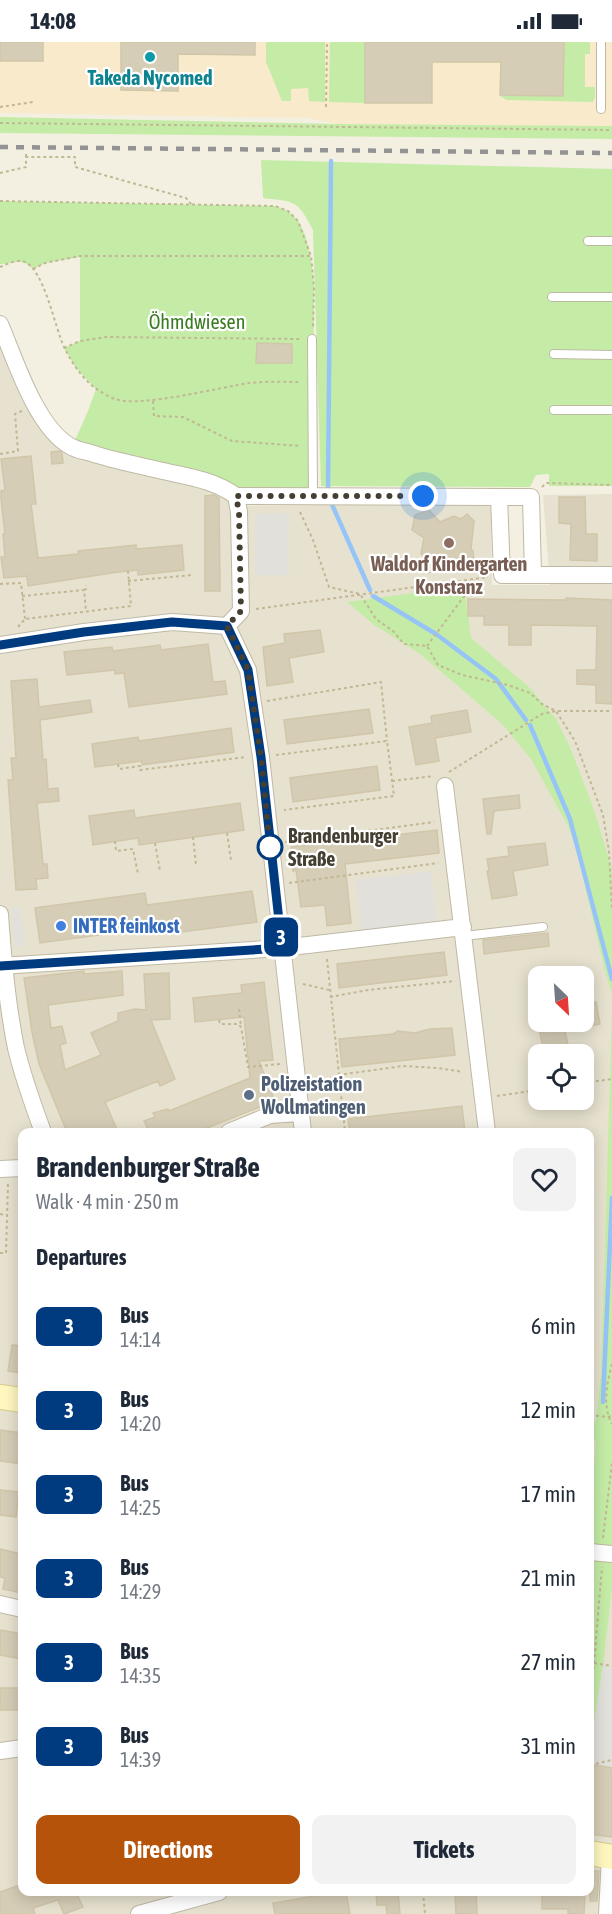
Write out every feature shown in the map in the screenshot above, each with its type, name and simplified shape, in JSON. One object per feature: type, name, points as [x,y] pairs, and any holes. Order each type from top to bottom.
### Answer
[{"type":"main road","points":[[0,1397],[18,1399]]},
{"type":"street","points":[[0,324],[35,405],[51,431],[72,447],[109,459],[193,477],[222,486],[236,496],[531,497],[533,575]]},
{"type":"street","points":[[227,626],[241,611],[239,512],[236,496]]},
{"type":"street","points":[[499,497],[502,575],[612,574]]},
{"type":"street","points":[[6,644],[172,622],[227,626]]},
{"type":"street","points":[[227,626],[248,670],[261,756],[302,1128]]},
{"type":"street","points":[[445,781],[487,1128]]},
{"type":"street","points":[[0,914],[2,966],[16,1049],[42,1128]]},
{"type":"street","points":[[2,966],[282,948],[464,931]]},
{"type":"street","points":[[239,1128],[270,1115],[300,1113]]},
{"type":"street","points":[[0,1604],[18,1609]]},
{"type":"street","points":[[0,1750],[18,1748]]},
{"type":"street","points":[[604,1856],[608,1914]]},
{"type":"street","points":[[139,1914],[204,1896]]},
{"type":"lane","points":[[601,42],[601,109]]},
{"type":"lane","points":[[588,241],[612,241]]},
{"type":"lane","points":[[552,297],[612,297]]},
{"type":"lane","points":[[312,339],[313,496]]},
{"type":"lane","points":[[554,354],[612,355]]},
{"type":"lane","points":[[554,410],[612,411]]},
{"type":"lane","points":[[464,931],[543,927]]},
{"type":"path","points":[[326,107],[327,42]]},
{"type":"path","points":[[0,107],[33,102]]},
{"type":"path","points":[[0,123],[612,130]]},
{"type":"path","points":[[0,173],[26,167],[26,151]]},
{"type":"path","points":[[76,151],[75,167],[186,198],[192,205]]},
{"type":"path","points":[[26,157],[75,157]]},
{"type":"path","points":[[0,201],[275,206],[288,211],[298,221],[311,256],[314,287],[312,339],[106,337],[80,341],[64,348]]},
{"type":"path","points":[[33,269],[45,263],[80,256],[311,256]]},
{"type":"path","points":[[0,267],[20,261],[29,264],[45,288],[64,348],[76,368],[96,389],[116,399],[130,401],[153,399],[252,383],[312,381]]},
{"type":"path","points":[[153,399],[154,416],[183,417],[232,441],[313,447]]},
{"type":"path","points":[[0,453],[18,451],[15,414],[24,410]]},
{"type":"path","points":[[546,483],[612,485]]},
{"type":"path","points":[[292,496],[313,540],[329,587],[360,594],[376,619],[404,644],[426,646]]},
{"type":"path","points":[[6,644],[25,619],[131,606],[128,571]]},
{"type":"path","points":[[128,582],[192,575]]},
{"type":"path","points":[[241,611],[502,575]]},
{"type":"path","points":[[426,646],[477,578]]},
{"type":"path","points":[[0,584],[21,583],[25,579]]},
{"type":"path","points":[[21,583],[25,619]]},
{"type":"path","points":[[86,585],[84,590],[86,611]]},
{"type":"path","points":[[22,596],[84,590]]},
{"type":"path","points":[[426,646],[438,665],[462,675],[507,685],[530,693],[542,704],[556,711],[575,741],[603,815],[611,851],[612,910]]},
{"type":"path","points":[[253,703],[381,682],[394,796],[266,813]]},
{"type":"path","points":[[392,782],[445,781],[542,714],[556,711],[612,711]]},
{"type":"path","points":[[118,764],[119,769],[140,766],[140,770],[387,741]]},
{"type":"path","points":[[213,755],[214,761]]},
{"type":"path","points":[[168,761],[168,766]]},
{"type":"path","points":[[270,844],[450,820]]},
{"type":"path","points":[[226,833],[231,860]]},
{"type":"path","points":[[193,837],[196,865]]},
{"type":"path","points":[[115,841],[116,851],[133,849],[138,874]]},
{"type":"path","points":[[155,843],[160,871]]},
{"type":"path","points":[[275,885],[455,861]]},
{"type":"path","points":[[325,943],[345,1128]]},
{"type":"path","points":[[286,980],[329,990]]},
{"type":"path","points":[[330,997],[400,986],[470,980]]},
{"type":"path","points":[[239,1009],[248,1068],[295,1062]]},
{"type":"path","points":[[219,1020],[220,1024],[238,1024],[241,1027]]},
{"type":"path","points":[[338,1075],[403,1066],[438,1068],[480,1075]]},
{"type":"path","points":[[594,1082],[612,1080]]},
{"type":"path","points":[[483,1099],[528,1092]]},
{"type":"path","points":[[0,1253],[6,1253],[10,1168]]},
{"type":"path","points":[[0,1214],[7,1215]]},
{"type":"path","points":[[612,1364],[606,1386],[608,1417],[612,1424]]},
{"type":"path","points":[[594,1415],[612,1416]]},
{"type":"path","points":[[612,1463],[601,1552],[594,1663],[612,1666]]},
{"type":"path","points":[[594,1765],[612,1760]]},
{"type":"path","points":[[423,1896],[425,1914]]},
{"type":"shaded area","points":[[0,42],[612,42],[612,126],[337,124],[309,118],[0,113]]},
{"type":"shaded area","points":[[0,345],[46,437],[72,455],[88,461],[153,478],[208,488],[226,496],[232,506],[491,503],[492,585],[550,585],[543,495],[612,494],[612,1914],[0,1914]]},
{"type":"shaded area","points":[[289,513],[289,575],[255,575],[255,514]]},
{"type":"shaded area","points":[[431,871],[437,923],[362,932],[355,880]]},
{"type":"shaded area","points":[[21,907],[24,946],[14,946],[11,908]]},
{"type":"shaded area","points":[[603,1665],[612,1667],[612,1767],[594,1765],[594,1723]]},
{"type":"green space","points":[[266,42],[325,42],[325,102],[309,101],[308,88],[291,89],[291,101],[282,101],[266,62]]},
{"type":"green space","points":[[330,42],[365,42],[365,103],[329,102]]},
{"type":"green space","points":[[564,42],[590,42],[590,54],[585,54],[585,87],[595,87],[593,102],[507,100],[500,96],[563,96]]},
{"type":"green space","points":[[0,117],[337,124],[612,126],[612,139],[0,133]]},
{"type":"green space","points":[[261,160],[612,169],[612,486],[549,486],[549,474],[536,475],[530,487],[321,486],[313,230],[299,207],[282,200],[263,198]]},
{"type":"green space","name":"Öhmdwiesen","points":[[0,201],[275,206],[296,218],[308,246],[314,287],[313,496],[236,496],[72,447],[96,389],[76,368],[64,348],[80,341],[80,257],[45,263],[33,269],[21,262],[0,264]]},
{"type":"green space","points":[[464,586],[471,638],[529,687],[556,719],[570,747],[593,807],[612,869],[612,994],[576,848],[568,826],[531,759],[504,726],[464,691],[420,654],[373,624],[347,602]]},
{"type":"green space","points":[[612,1011],[612,1589],[594,1723],[594,1465],[596,1441],[594,1441],[594,1421],[596,1421],[601,1374]]},
{"type":"building","points":[[0,42],[43,42],[43,61],[0,61]]},
{"type":"building","name":"Takeda Nycomed","points":[[121,42],[255,42],[255,55],[178,54],[178,91],[121,90]]},
{"type":"building","points":[[365,42],[564,42],[563,96],[500,95],[501,62],[432,62],[432,103],[365,103]]},
{"type":"building","points":[[257,343],[292,344],[292,363],[256,363]]},
{"type":"building","points":[[60,451],[63,463],[52,464],[51,452]]},
{"type":"building","points":[[31,456],[36,504],[31,504],[38,558],[136,545],[136,549],[182,545],[184,570],[138,575],[138,570],[118,572],[28,586],[27,576],[4,578],[1,557],[5,557],[3,534],[5,534],[1,491],[5,490],[1,459]]},
{"type":"building","points":[[214,495],[219,498],[220,591],[205,591],[205,496]]},
{"type":"building","points":[[559,497],[585,497],[586,534],[597,534],[597,561],[570,560],[571,524],[559,523]]},
{"type":"building","name":"Waldorf Kindergarten Konstanz","points":[[429,510],[440,522],[454,516],[461,519],[467,514],[474,521],[471,549],[474,560],[468,567],[445,567],[428,573],[421,567],[425,560],[421,553],[424,538],[412,530],[415,515]]},
{"type":"building","points":[[566,598],[612,600],[612,704],[596,703],[596,685],[577,684],[577,670],[596,670],[597,626],[531,625],[531,645],[509,645],[509,625],[484,625],[484,616],[468,616],[468,599],[566,600]]},
{"type":"building","points":[[320,630],[324,652],[289,658],[293,682],[267,686],[263,647],[285,643],[284,634]]},
{"type":"building","points":[[208,644],[213,682],[225,681],[227,694],[129,707],[124,673],[115,674],[115,670],[67,675],[64,652],[112,647],[113,651],[160,645],[161,650]]},
{"type":"building","points":[[37,679],[39,707],[90,700],[92,712],[40,720],[48,789],[58,788],[59,801],[37,803],[43,864],[47,864],[48,878],[36,879],[37,889],[16,890],[8,780],[13,780],[11,758],[16,758],[11,681]]},
{"type":"building","points":[[369,709],[373,733],[287,744],[284,720]]},
{"type":"building","points":[[467,710],[471,732],[435,738],[439,761],[416,765],[409,727],[432,723],[431,716]]},
{"type":"building","points":[[231,728],[234,752],[142,765],[142,761],[95,767],[92,744],[138,737],[139,741]]},
{"type":"building","points":[[377,766],[380,790],[293,802],[290,778]]},
{"type":"building","points":[[519,795],[520,808],[494,811],[491,834],[487,834],[483,799]]},
{"type":"building","points":[[240,803],[244,830],[139,845],[138,838],[93,845],[89,816],[134,810],[135,818]]},
{"type":"building","points":[[437,830],[439,853],[345,864],[351,923],[327,926],[325,905],[301,907],[296,870],[293,871],[291,847]]},
{"type":"building","points":[[545,843],[548,865],[513,871],[517,895],[492,899],[487,859],[509,856],[508,847]]},
{"type":"building","points":[[252,891],[257,922],[167,934],[166,926],[40,943],[35,908],[145,893],[147,905]]},
{"type":"building","points":[[548,933],[549,946],[484,954],[483,940]]},
{"type":"building","points":[[444,952],[447,975],[339,988],[337,964]]},
{"type":"building","points":[[84,971],[84,974],[122,971],[123,995],[48,1005],[51,1028],[62,1026],[66,1043],[60,1045],[65,1070],[101,1055],[91,1033],[118,1021],[118,1013],[135,1009],[146,1010],[144,974],[169,973],[170,1019],[151,1020],[175,1079],[160,1086],[158,1081],[105,1102],[116,1128],[65,1128],[39,1064],[24,978]]},
{"type":"building","points":[[264,982],[273,1060],[259,1061],[275,1101],[207,1128],[147,1128],[144,1121],[155,1117],[153,1113],[168,1109],[169,1111],[250,1078],[244,1017],[195,1022],[193,998],[242,993],[241,985]]},
{"type":"building","points":[[594,1002],[596,1002],[600,1024],[594,1025]]},
{"type":"building","points":[[452,1028],[455,1055],[342,1067],[339,1039],[393,1034],[398,1031],[415,1033],[430,1029]]},
{"type":"building","points":[[540,1032],[565,1032],[568,1044],[543,1044]]},
{"type":"building","points":[[462,1106],[465,1128],[349,1128],[348,1119]]},
{"type":"building","points":[[12,1345],[18,1346],[18,1372],[8,1371]]},
{"type":"building","points":[[0,1430],[18,1432],[18,1463],[0,1461]]},
{"type":"building","points":[[0,1490],[18,1492],[16,1517],[0,1515]]},
{"type":"building","points":[[0,1549],[18,1553],[18,1592],[3,1589],[5,1578],[0,1577]]},
{"type":"building","points":[[0,1630],[18,1633],[18,1658],[0,1655]]},
{"type":"building","points":[[0,1688],[18,1688],[18,1710],[0,1710]]},
{"type":"building","points":[[594,1766],[612,1768],[612,1837],[594,1835]]},
{"type":"building","points":[[594,1871],[599,1871],[597,1901],[590,1901],[590,1896],[594,1896]]},
{"type":"building","points":[[18,1885],[18,1896],[78,1896],[83,1907],[64,1914],[58,1900],[33,1908],[35,1914],[0,1914],[0,1892]]},
{"type":"building","points":[[314,1896],[347,1896],[350,1914],[275,1914],[273,1903]]},
{"type":"building","points":[[376,1896],[398,1896],[400,1914],[387,1914],[386,1905],[377,1905]]},
{"type":"building","points":[[455,1896],[476,1896],[477,1914],[456,1914]]},
{"type":"building","points":[[542,1896],[585,1896],[584,1914],[568,1914],[568,1909],[542,1909]]},
{"type":"waterway","points":[[328,489],[331,161]]},
{"type":"waterway","points":[[330,500],[370,590]]},
{"type":"waterway","points":[[373,596],[436,634],[496,679],[526,720]]},
{"type":"waterway","points":[[530,725],[570,819],[612,979]]},
{"type":"waterway","points":[[603,1402],[612,1198]]},
{"type":"railway","points":[[0,147],[612,153]]},
{"type":"bus line","name":"3","points":[[0,645],[172,622],[227,626],[248,670],[261,757],[282,948],[0,966]]},
{"type":"place","name":"Takeda Nycomed","points":[[150,57]]},
{"type":"place","name":"Waldorf Kindergarten Konstanz","points":[[449,543]]},
{"type":"place","name":"Brandenburger Straße","points":[[270,847]]},
{"type":"place","name":"INTER feinkost","points":[[61,926]]},
{"type":"place","name":"Polizeistation Wollmatingen","points":[[249,1095]]},
{"type":"route","points":[[270,847],[261,757],[248,670],[227,626],[241,611],[239,512],[236,496],[423,496]]}]
